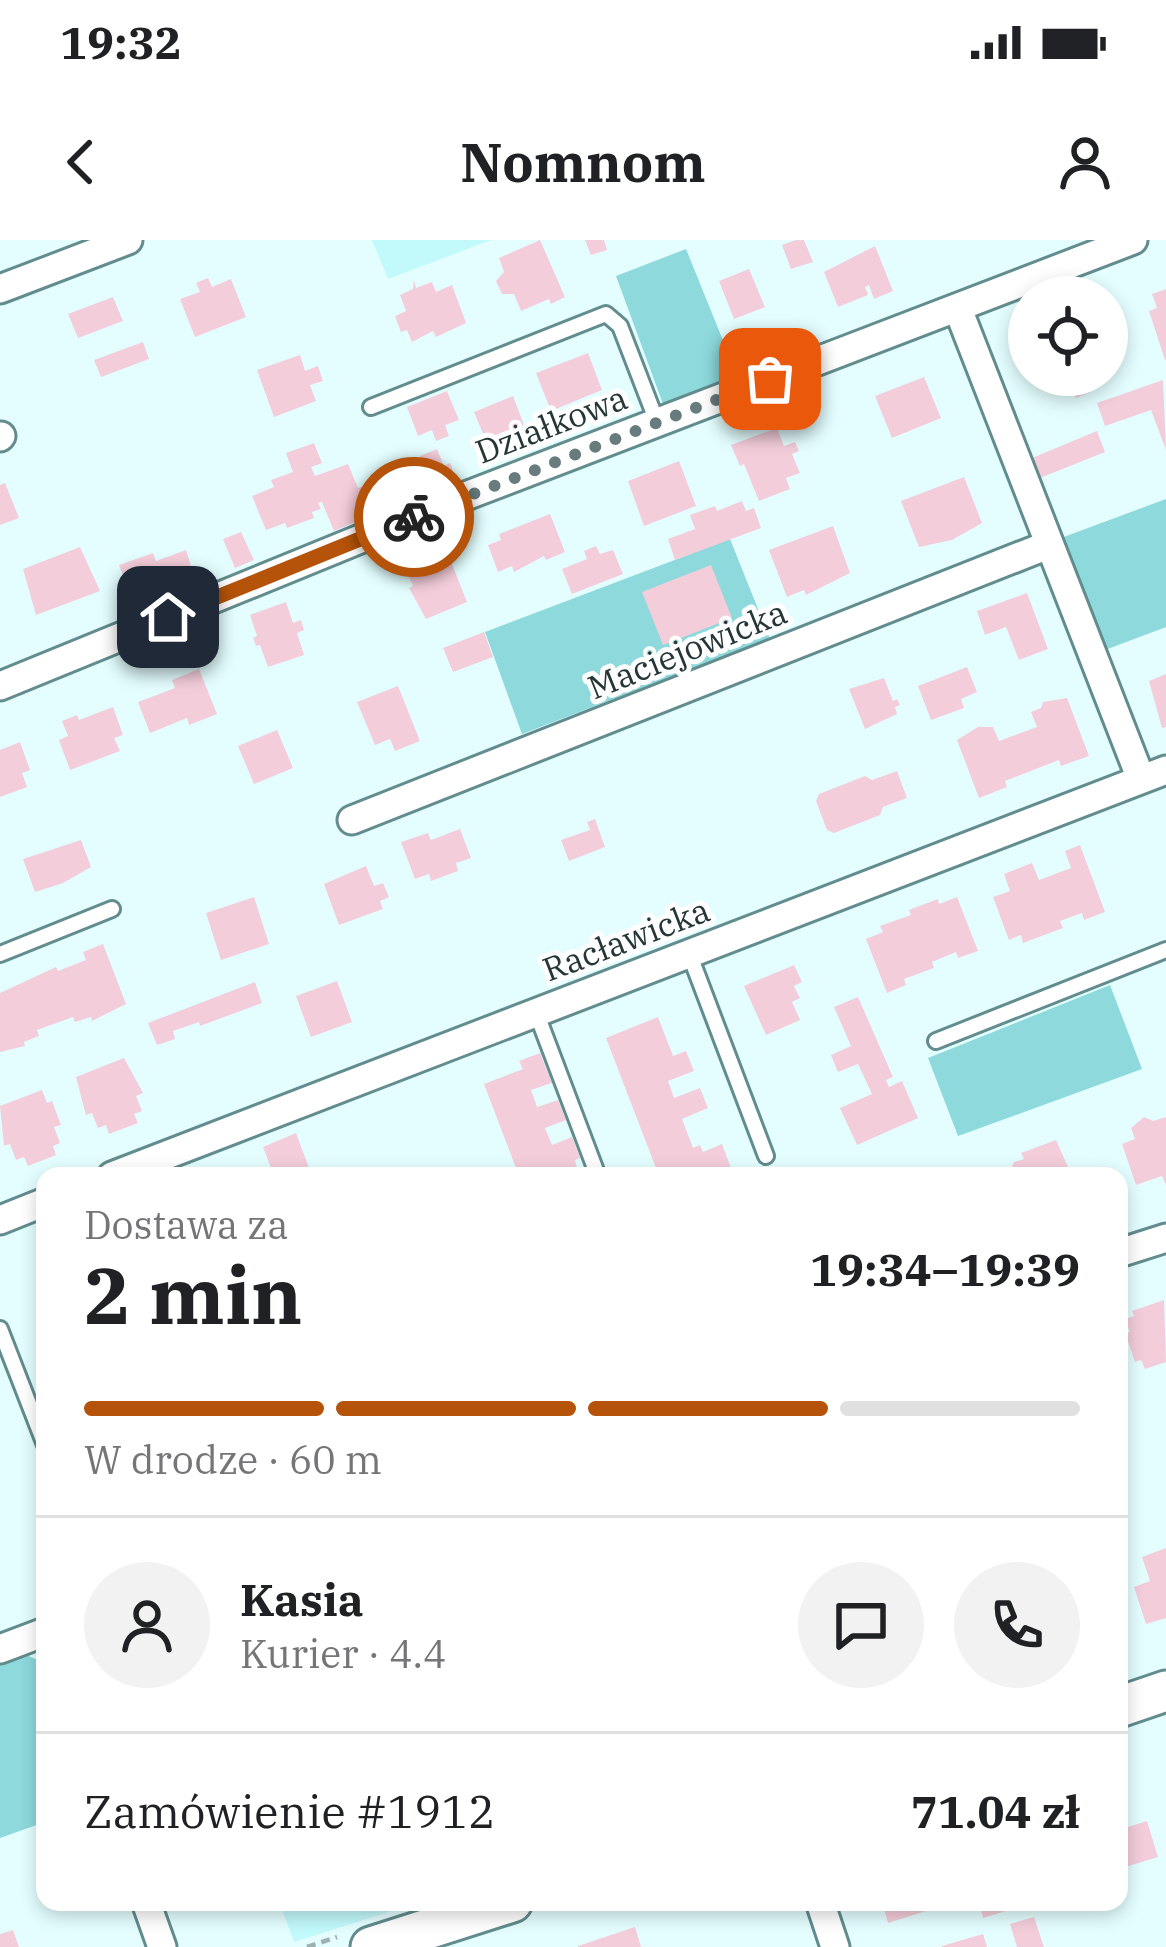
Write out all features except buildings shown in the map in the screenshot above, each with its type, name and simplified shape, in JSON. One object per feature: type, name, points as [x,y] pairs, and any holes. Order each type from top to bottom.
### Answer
[{"type":"street","points":[[0,290],[128,240]]},
{"type":"street","name":"Działkowa","points":[[0,686],[657,422],[1133,240]]},
{"type":"street","points":[[958,309],[1048,545],[1154,774]]},
{"type":"street","name":"Maciejowicka","points":[[352,820],[1048,545]]},
{"type":"street","name":"Racławicka","points":[[135,1167],[1154,774]]},
{"type":"street","points":[[0,1220],[36,1206]]},
{"type":"street","points":[[1128,1250],[1166,1238]]},
{"type":"street","points":[[0,1649],[36,1635]]},
{"type":"street","points":[[1128,1704],[1166,1691]]},
{"type":"street","points":[[149,1911],[162,1947]]},
{"type":"street","points":[[371,1947],[484,1911]]},
{"type":"street","points":[[823,1911],[835,1947]]},
{"type":"lane","points":[[371,407],[606,314],[620,326],[657,422]]},
{"type":"lane","points":[[0,954],[112,909]]},
{"type":"lane","points":[[936,1041],[1166,950]]},
{"type":"lane","points":[[689,953],[766,1156]]},
{"type":"lane","points":[[536,1012],[595,1167]]},
{"type":"lane","points":[[0,1329],[36,1422]]},
{"type":"shaded area","points":[[372,240],[491,240],[388,279]]},
{"type":"shaded area","points":[[686,249],[737,375],[663,404],[616,276]]},
{"type":"shaded area","points":[[1166,499],[1166,627],[1105,650],[1061,538]]},
{"type":"shaded area","points":[[730,539],[770,639],[522,734],[485,632]]},
{"type":"shaded area","points":[[1110,985],[1142,1069],[958,1136],[928,1058]]},
{"type":"shaded area","points":[[22,1653],[36,1659],[36,1825],[0,1838],[0,1662]]},
{"type":"shaded area","points":[[282,1911],[392,1911],[294,1942]]},
{"type":"way so far","points":[[414,517],[770,379]]},
{"type":"route","points":[[168,617],[414,517]]}]
